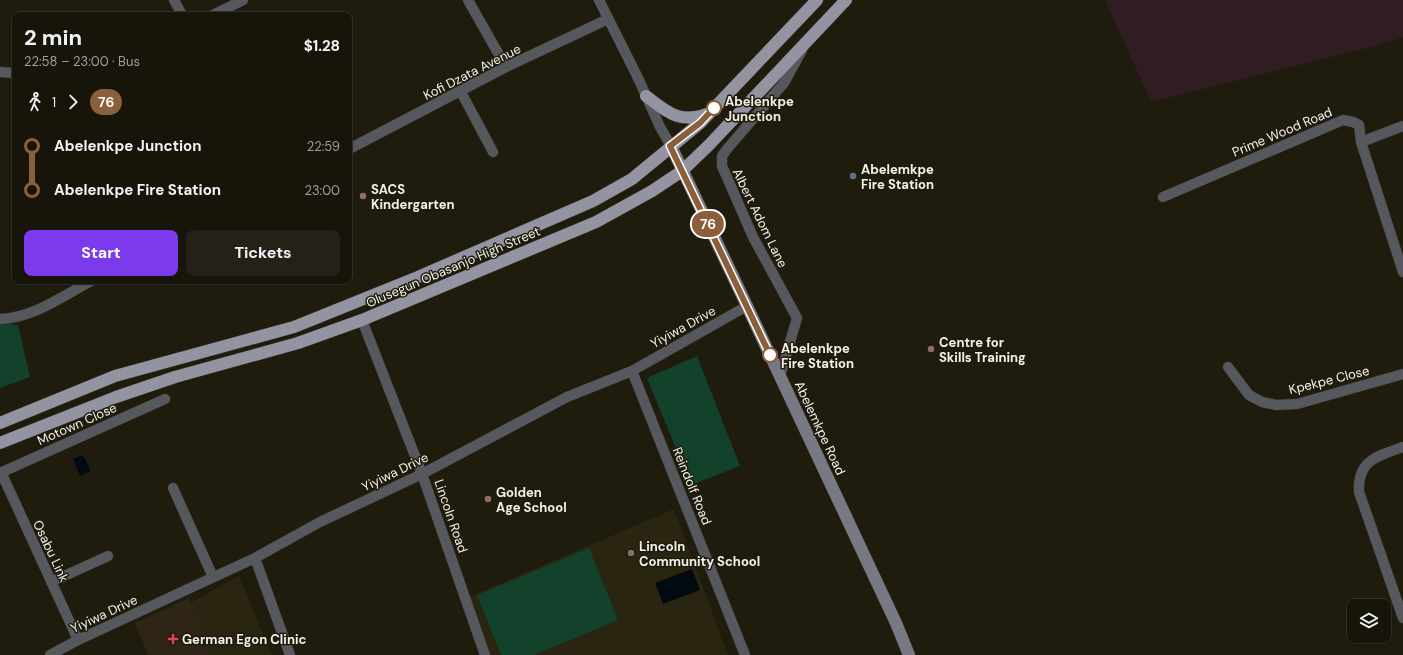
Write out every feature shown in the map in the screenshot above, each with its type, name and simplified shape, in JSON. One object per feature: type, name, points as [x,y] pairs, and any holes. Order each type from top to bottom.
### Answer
[{"type":"main road","name":"Olusegun Obasanjo High Street","points":[[0,423],[115,376],[294,327],[365,299],[593,201],[632,179],[670,146],[686,136],[817,0]]},
{"type":"main road","name":"Olusegun Obasanjo High Street","points":[[0,443],[116,397],[175,377],[298,343],[362,320],[596,222],[652,191],[682,171],[709,145],[846,0]]},
{"type":"main road","points":[[646,96],[670,114],[695,118],[708,114]]},
{"type":"street","points":[[174,0],[180,12]]},
{"type":"street","points":[[219,12],[243,0]]},
{"type":"street","points":[[468,0],[506,68]]},
{"type":"street","points":[[599,0],[670,146]]},
{"type":"street","name":"Kofi Dzata Avenue","points":[[352,147],[506,68],[608,19]]},
{"type":"street","name":"Albert Adom Lane","points":[[780,376],[797,318],[753,236],[723,172],[722,161],[726,148],[787,80],[805,44]]},
{"type":"street","points":[[0,72],[12,73]]},
{"type":"street","points":[[461,92],[493,152]]},
{"type":"street","name":"Prime Wood Road","points":[[1163,197],[1343,120],[1354,122],[1359,125],[1361,142],[1403,272]]},
{"type":"street","points":[[1361,142],[1403,126]]},
{"type":"street","name":"Abelemkpe Road","points":[[670,146],[896,623],[909,655]]},
{"type":"street","points":[[0,319],[11,319],[30,314],[85,284]]},
{"type":"street","name":"Yiyiwa Drive","points":[[50,655],[78,640],[255,558],[320,522],[422,474],[567,397],[632,371],[747,306]]},
{"type":"street","name":"Lincoln Road","points":[[362,320],[422,474],[485,655]]},
{"type":"street","name":"Kpekpe Close","points":[[1228,367],[1249,395],[1262,402],[1276,406],[1297,404],[1403,374]]},
{"type":"street","name":"Reindolf Road","points":[[632,371],[745,655]]},
{"type":"street","name":"Motown Close","points":[[0,473],[165,400]]},
{"type":"street","points":[[1403,447],[1377,456],[1367,464],[1358,480],[1359,492],[1403,618]]},
{"type":"street","name":"Osabu Link","points":[[0,473],[78,640]]},
{"type":"street","points":[[173,488],[213,577]]},
{"type":"street","points":[[51,582],[108,556]]},
{"type":"street","points":[[255,558],[290,655]]},
{"type":"shaded area","points":[[1105,0],[1403,0],[1403,37],[1375,46],[1151,102]]},
{"type":"shaded area","points":[[83,455],[91,471],[80,476],[73,459]]},
{"type":"shaded area","name":"Lincoln Community School","points":[[674,509],[728,655],[491,655],[469,597]]},
{"type":"shaded area","points":[[692,569],[700,590],[663,604],[655,583]]},
{"type":"shaded area","points":[[239,576],[272,655],[202,655],[183,607]]},
{"type":"shaded area","name":"German Egon Clinic","points":[[189,598],[211,655],[148,655],[135,623]]},
{"type":"green space","points":[[0,323],[18,325],[30,377],[0,388]]},
{"type":"green space","points":[[697,356],[740,466],[691,485],[647,378]]},
{"type":"green space","points":[[589,548],[618,620],[534,655],[501,655],[477,595]]},
{"type":"bus line","name":"76","points":[[714,108],[686,136],[670,146],[770,355]]},
{"type":"place","name":"Abelenkpe Junction","points":[[714,108]]},
{"type":"place","name":"Abelemkpe Fire Station","points":[[853,176]]},
{"type":"place","name":"SACS Kindergarten","points":[[363,196]]},
{"type":"place","name":"Centre for Skills Training","points":[[931,349]]},
{"type":"place","name":"Abelenkpe Fire Station","points":[[770,355]]},
{"type":"place","name":"Golden Age School","points":[[488,499]]},
{"type":"place","name":"Lincoln Community School","points":[[631,553]]},
{"type":"place","name":"German Egon Clinic","points":[[173,639]]}]
